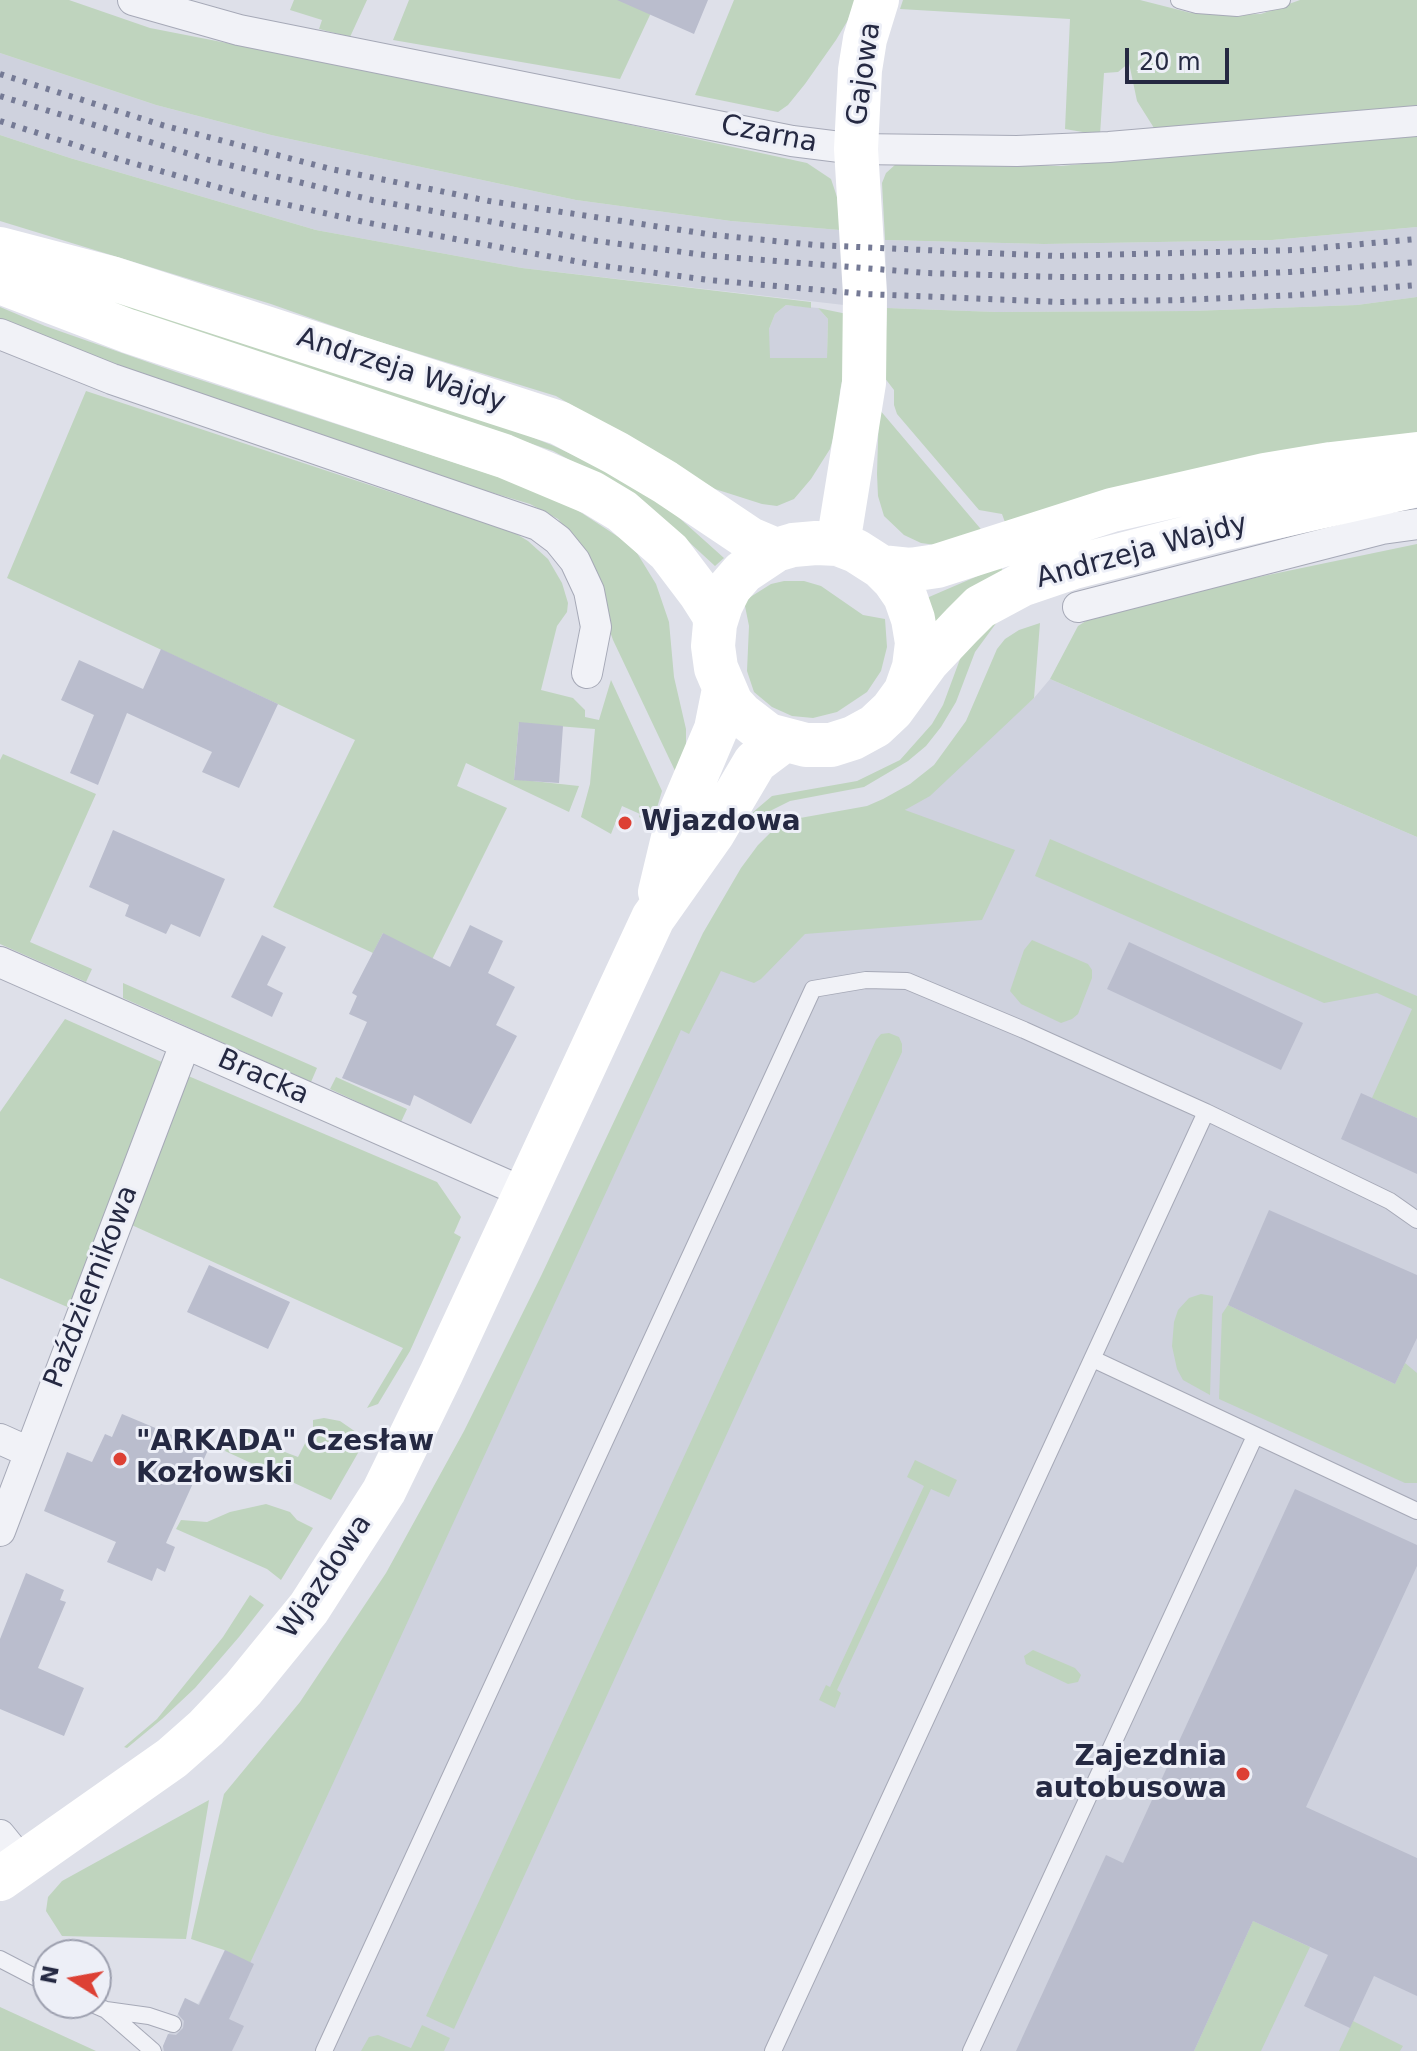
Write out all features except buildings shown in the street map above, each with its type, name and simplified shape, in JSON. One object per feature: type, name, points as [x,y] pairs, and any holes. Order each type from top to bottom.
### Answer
[{"type":"main road","name":"Gajowa","points":[[856,149],[860,70],[865,39],[877,0]]},
{"type":"main road","points":[[838,544],[862,406],[866,362],[856,149]]},
{"type":"main road","name":"Andrzeja Wajdy","points":[[0,249],[111,278],[559,423],[653,475],[750,539],[776,550]]},
{"type":"main road","name":"Andrzeja Wajdy","points":[[0,282],[128,331],[504,456],[592,493],[622,511],[669,552],[700,593],[714,615],[716,668],[724,689],[742,715],[768,735],[806,745],[831,745],[875,726],[892,710],[927,662],[980,607],[1021,585],[1074,567],[1210,532],[1417,485]]},
{"type":"main road","name":"Andrzeja Wajdy","points":[[715,624],[721,605],[737,579],[759,559],[793,545],[838,544],[881,567],[910,570],[937,566],[1112,510],[1265,475],[1417,454]]},
{"type":"main road","name":"Andrzeja Wajdy","points":[[881,567],[905,596],[913,619],[917,643],[914,667],[906,690]]},
{"type":"main road","name":"Wjazdowa","points":[[653,918],[677,821],[716,729],[724,689]]},
{"type":"main road","name":"Wjazdowa","points":[[7,1859],[172,1758],[243,1689],[309,1608],[384,1491],[653,918],[713,833],[755,762],[783,741]]},
{"type":"street","name":"Czarna","points":[[133,0],[239,30],[792,141],[856,149],[1017,151],[1109,147],[1417,121]]},
{"type":"street","points":[[0,334],[112,379],[538,525],[558,540],[575,561],[589,591],[596,627],[587,673]]},
{"type":"street","points":[[1078,607],[1382,529],[1417,524]]},
{"type":"street","name":"Bracka","points":[[0,962],[525,1193]]},
{"type":"street","name":"Październikowa","points":[[0,1531],[185,1044]]},
{"type":"street","points":[[0,1439],[29,1452]]},
{"type":"lane","points":[[1179,0],[1197,5],[1282,0]]},
{"type":"lane","points":[[324,2051],[813,989],[866,980],[907,981],[1206,1112],[1390,1201],[1417,1220]]},
{"type":"lane","points":[[773,2051],[1206,1112]]},
{"type":"lane","points":[[1093,1359],[1417,1511]]},
{"type":"lane","points":[[971,2051],[1255,1436]]},
{"type":"lane","points":[[0,1959],[32,1976]]},
{"type":"lane","points":[[112,2011],[149,2016],[173,2024]]},
{"type":"lane","points":[[112,2015],[153,2051]]},
{"type":"shaded area","points":[[0,53],[156,105],[271,135],[576,200],[731,221],[840,230],[844,305],[522,268],[316,230],[70,158],[0,135]]},
{"type":"shaded area","points":[[1417,227],[1417,297],[1357,305],[1192,311],[996,312],[887,308],[885,240],[1044,244],[1272,240]]},
{"type":"shaded area","points":[[786,305],[818,308],[828,319],[827,358],[769,358],[769,329],[775,314]]},
{"type":"shaded area","points":[[1050,679],[1417,837],[1417,2051],[161,2051],[185,1998],[198,2004],[201,1999],[749,870],[904,811],[1034,698]]},
{"type":"green space","points":[[0,0],[69,0],[150,28],[478,92],[807,163],[831,179],[837,197],[840,230],[731,221],[576,200],[271,135],[156,105],[0,53]]},
{"type":"green space","points":[[294,0],[367,0],[350,37],[319,29],[322,20],[290,10]]},
{"type":"green space","points":[[409,0],[657,0],[620,79],[393,40]]},
{"type":"green space","points":[[734,0],[855,0],[836,40],[805,84],[778,112],[695,95]]},
{"type":"green space","points":[[903,0],[1140,0],[1191,13],[1223,15],[1261,14],[1300,0],[1417,0],[1417,106],[1154,128],[1137,101],[1129,63],[1118,72],[1104,73],[1100,135],[1065,129],[1070,19],[900,9]]},
{"type":"green space","points":[[1417,132],[1417,227],[1272,240],[1044,244],[885,240],[882,183],[886,173],[896,164],[911,161],[1061,166]]},
{"type":"green space","points":[[0,135],[316,230],[522,268],[811,302],[811,308],[786,305],[775,314],[769,329],[770,358],[827,358],[828,319],[818,308],[847,314],[846,361],[838,422],[830,449],[794,499],[777,506],[762,504],[715,489],[556,396],[0,221]]},
{"type":"green space","points":[[0,258],[502,425],[554,446],[616,475],[676,515],[724,558],[715,566],[676,530],[620,487],[553,451],[66,288]]},
{"type":"green space","points":[[1417,297],[1417,437],[1006,525],[1002,514],[979,510],[897,414],[894,390],[884,377],[887,308],[996,312],[1192,311],[1357,305]]},
{"type":"green space","points":[[0,307],[176,372],[505,479],[568,504],[620,538],[637,553],[656,584],[669,622],[674,677],[686,729],[686,748],[677,775],[613,640],[579,544],[558,519],[530,504],[450,480],[100,360],[0,321]]},
{"type":"green space","points":[[86,391],[505,527],[528,541],[548,559],[562,583],[568,603],[567,612],[557,626],[541,690],[573,698],[585,710],[585,717],[599,720],[611,680],[662,791],[651,828],[643,823],[640,814],[622,806],[611,834],[581,817],[590,784],[595,729],[519,723],[514,779],[579,786],[569,812],[466,763],[457,786],[507,808],[417,990],[383,933],[373,953],[273,907],[355,740],[7,578]]},
{"type":"green space","points":[[879,409],[985,534],[936,545],[921,543],[904,535],[884,516],[878,496]]},
{"type":"green space","points":[[1417,544],[1417,837],[1050,679],[1078,626],[1105,609]]},
{"type":"green space","points":[[1001,566],[1005,578],[936,625],[922,600]]},
{"type":"green space","points":[[804,581],[821,586],[863,615],[885,619],[887,647],[881,671],[867,692],[837,712],[813,718],[792,716],[772,707],[754,692],[747,671],[749,626],[744,601],[771,584]]},
{"type":"green space","points":[[997,622],[975,652],[956,702],[941,727],[926,746],[908,761],[864,787],[790,801],[768,812],[752,813],[772,796],[857,781],[900,760],[932,724],[943,705],[963,651],[976,630]]},
{"type":"green space","points":[[1040,623],[1034,698],[930,796],[905,810],[1015,850],[982,920],[805,934],[754,983],[721,971],[689,1034],[681,1030],[250,1963],[191,1939],[224,1794],[300,1702],[386,1573],[464,1431],[703,933],[741,868],[772,831],[800,818],[867,806],[910,784],[934,765],[966,721],[997,649],[1019,630]]},
{"type":"green space","points":[[3,754],[96,794],[30,942],[92,969],[86,982],[0,944],[0,760]]},
{"type":"green space","points":[[1050,839],[1417,996],[1417,1118],[1372,1098],[1412,1009],[1377,993],[1324,1003],[1035,876]]},
{"type":"green space","points":[[1032,940],[1088,964],[1092,970],[1092,978],[1078,1014],[1072,1019],[1061,1023],[1021,1004],[1010,991],[1024,950]]},
{"type":"green space","points":[[123,983],[317,1068],[311,1082],[123,998]]},
{"type":"green space","points":[[65,1019],[164,1063],[72,1309],[0,1278],[0,1112]]},
{"type":"green space","points":[[881,1034],[899,1037],[902,1052],[454,2029],[426,2016],[876,1040]]},
{"type":"green space","points":[[186,1075],[437,1182],[461,1217],[454,1233],[461,1237],[410,1351],[378,1404],[367,1408],[403,1348],[125,1222]]},
{"type":"green space","points":[[336,1077],[407,1109],[401,1122],[330,1089]]},
{"type":"green space","points":[[1201,1294],[1213,1296],[1210,1395],[1183,1380],[1172,1346],[1178,1310],[1189,1298]]},
{"type":"green space","points":[[1228,1305],[1395,1384],[1405,1363],[1417,1373],[1417,1483],[1405,1483],[1219,1399],[1222,1314]]},
{"type":"green space","points":[[324,1418],[340,1421],[366,1439],[331,1500],[225,1451],[228,1443],[242,1434],[256,1436],[298,1457],[313,1428],[313,1420]]},
{"type":"green space","points":[[915,1460],[957,1480],[949,1497],[931,1489],[837,1690],[841,1693],[835,1708],[819,1700],[826,1685],[830,1687],[924,1486],[907,1477]]},
{"type":"green space","points":[[266,1504],[290,1512],[297,1520],[313,1528],[281,1580],[267,1569],[176,1529],[181,1520],[207,1522],[230,1512]]},
{"type":"green space","points":[[250,1595],[264,1605],[239,1637],[195,1688],[162,1719],[127,1748],[124,1747],[157,1719],[223,1637]]},
{"type":"green space","points":[[1033,1650],[1075,1668],[1081,1675],[1078,1682],[1068,1684],[1026,1664],[1024,1656]]},
{"type":"green space","points":[[209,1800],[186,1939],[62,1936],[46,1911],[48,1897],[62,1881]]},
{"type":"green space","points":[[1253,1921],[1310,1947],[1261,2051],[1194,2051]]},
{"type":"green space","points":[[0,2007],[96,2051],[0,2051]]},
{"type":"green space","points":[[1353,2021],[1403,2046],[1400,2051],[1339,2051]]},
{"type":"green space","points":[[422,2025],[450,2038],[444,2051],[361,2051],[369,2037],[378,2035],[411,2048]]},
{"type":"railway","points":[[0,74],[162,125],[331,169],[489,201],[714,235],[815,245],[1055,256],[1295,250],[1417,239]]},
{"type":"railway","points":[[0,96],[209,160],[372,200],[597,241],[713,256],[926,273],[1057,277],[1178,277],[1417,262]]},
{"type":"railway","points":[[0,121],[253,197],[369,223],[596,265],[709,280],[865,294],[1060,302],[1297,295],[1417,285]]},
{"type":"place","name":"Wjazdowa","points":[[625,823]]},
{"type":"place","name":"\"ARKADA\" Czesław Kozłowski","points":[[120,1459]]},
{"type":"place","name":"Zajezdnia autobusowa","points":[[1243,1774]]}]
